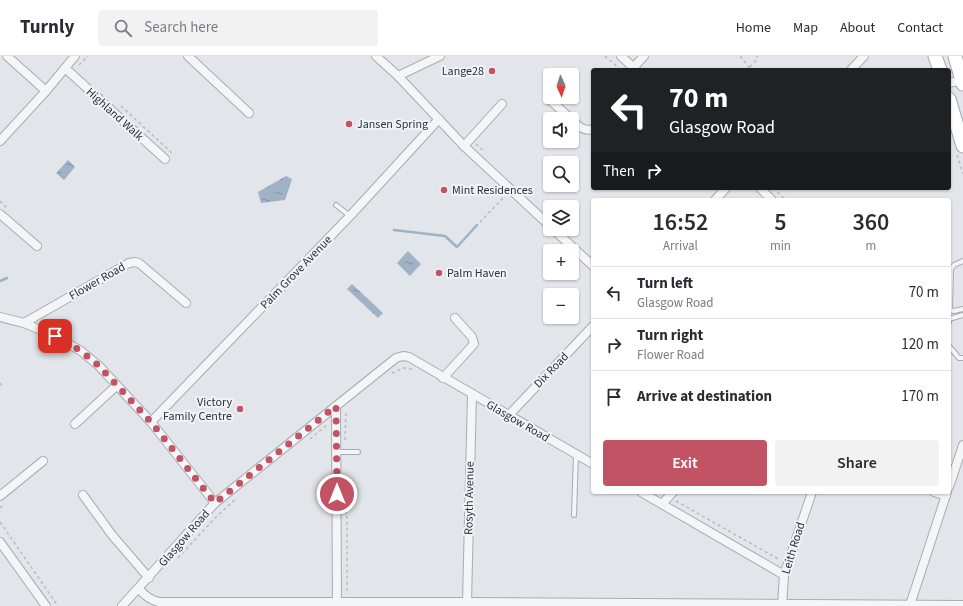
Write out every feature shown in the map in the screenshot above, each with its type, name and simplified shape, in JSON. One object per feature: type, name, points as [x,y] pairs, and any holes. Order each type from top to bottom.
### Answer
[{"type":"main road","points":[[935,56],[939,68]]},
{"type":"main road","points":[[955,56],[963,81]]},
{"type":"main road","points":[[951,106],[963,146]]},
{"type":"street","points":[[7,56],[46,91]]},
{"type":"street","points":[[0,141],[46,91],[75,56]]},
{"type":"street","points":[[188,56],[249,113]]},
{"type":"street","points":[[376,56],[398,76],[464,146],[543,219]]},
{"type":"street","points":[[398,76],[440,56]]},
{"type":"street","points":[[620,56],[634,68]]},
{"type":"street","points":[[636,68],[644,56]]},
{"type":"street","points":[[853,68],[864,56]]},
{"type":"street","name":"Highland Walk","points":[[65,68],[165,159]]},
{"type":"street","points":[[951,83],[963,81]]},
{"type":"street","points":[[464,146],[502,104]]},
{"type":"street","points":[[554,104],[563,112]]},
{"type":"street","name":"Palm Grove Avenue","points":[[151,422],[350,216],[439,119]]},
{"type":"street","points":[[579,126],[588,131],[591,130]]},
{"type":"street","points":[[717,198],[724,190]]},
{"type":"street","points":[[762,190],[770,198]]},
{"type":"street","points":[[0,214],[37,246]]},
{"type":"street","points":[[561,236],[591,264]]},
{"type":"street","name":"Flower Road","points":[[24,322],[130,262],[139,263],[186,303]]},
{"type":"street","points":[[0,317],[24,322],[55,336],[81,351],[99,366],[151,422],[215,503]]},
{"type":"street","points":[[443,378],[474,344],[472,337],[455,318]]},
{"type":"street","name":"Dix Road","points":[[509,415],[591,328]]},
{"type":"street","name":"Glasgow Road","points":[[122,606],[149,578],[215,503],[396,358],[403,356],[409,357],[591,463]]},
{"type":"street","points":[[75,424],[113,388]]},
{"type":"street","name":"Rosyth Avenue","points":[[467,602],[472,394]]},
{"type":"street","points":[[336,406],[337,604]]},
{"type":"street","points":[[951,481],[963,445]]},
{"type":"street","points":[[0,496],[43,461]]},
{"type":"street","points":[[644,494],[784,575]]},
{"type":"street","points":[[662,504],[671,494]]},
{"type":"street","name":"Leith Road","points":[[782,605],[784,575],[811,494]]},
{"type":"street","points":[[910,605],[947,494]]},
{"type":"street","points":[[82,495],[149,578]]},
{"type":"street","points":[[0,542],[46,606]]},
{"type":"street","points":[[139,589],[152,600],[159,602],[337,604],[467,602],[782,605],[963,604]]},
{"type":"lane","points":[[336,205],[350,216]]},
{"type":"lane","points":[[951,268],[963,261]]},
{"type":"lane","points":[[951,310],[954,312],[963,309]]},
{"type":"lane","points":[[951,318],[963,315]]},
{"type":"lane","points":[[951,348],[959,358],[963,358]]},
{"type":"lane","points":[[336,452],[358,452]]},
{"type":"lane","points":[[574,515],[576,454]]},
{"type":"path","points":[[605,56],[619,68]]},
{"type":"path","points":[[740,56],[750,68]]},
{"type":"path","points":[[752,68],[758,59],[757,56]]},
{"type":"path","points":[[775,190],[784,198]]},
{"type":"path","points":[[480,222],[506,195]]},
{"type":"path","points":[[0,383],[2,386],[0,388]]},
{"type":"path","points":[[345,452],[346,410]]},
{"type":"path","points":[[671,494],[782,561]]},
{"type":"path","points":[[344,512],[347,513],[347,596]]},
{"type":"path","points":[[0,522],[58,606]]},
{"type":"water","points":[[68,160],[75,167],[64,180],[56,173]]},
{"type":"water","points":[[286,176],[292,179],[285,200],[261,203],[258,192]]},
{"type":"water","points":[[408,251],[421,264],[410,276],[397,263]]},
{"type":"water","points":[[352,284],[383,313],[378,318],[347,289]]},
{"type":"waterway","points":[[394,230],[445,236],[457,247],[477,225]]},
{"type":"waterway","points":[[0,281],[7,278]]},
{"type":"place","name":"Lange28","points":[[492,71]]},
{"type":"place","name":"Jansen Spring","points":[[349,124]]},
{"type":"place","name":"Mint Residences","points":[[444,190]]},
{"type":"place","name":"Palm Haven","points":[[439,273]]},
{"type":"place","name":"Victory Family Centre","points":[[240,409]]},
{"type":"route","points":[[55,336],[81,351],[99,366],[151,422],[186,469],[215,503],[336,406],[337,494]]}]
